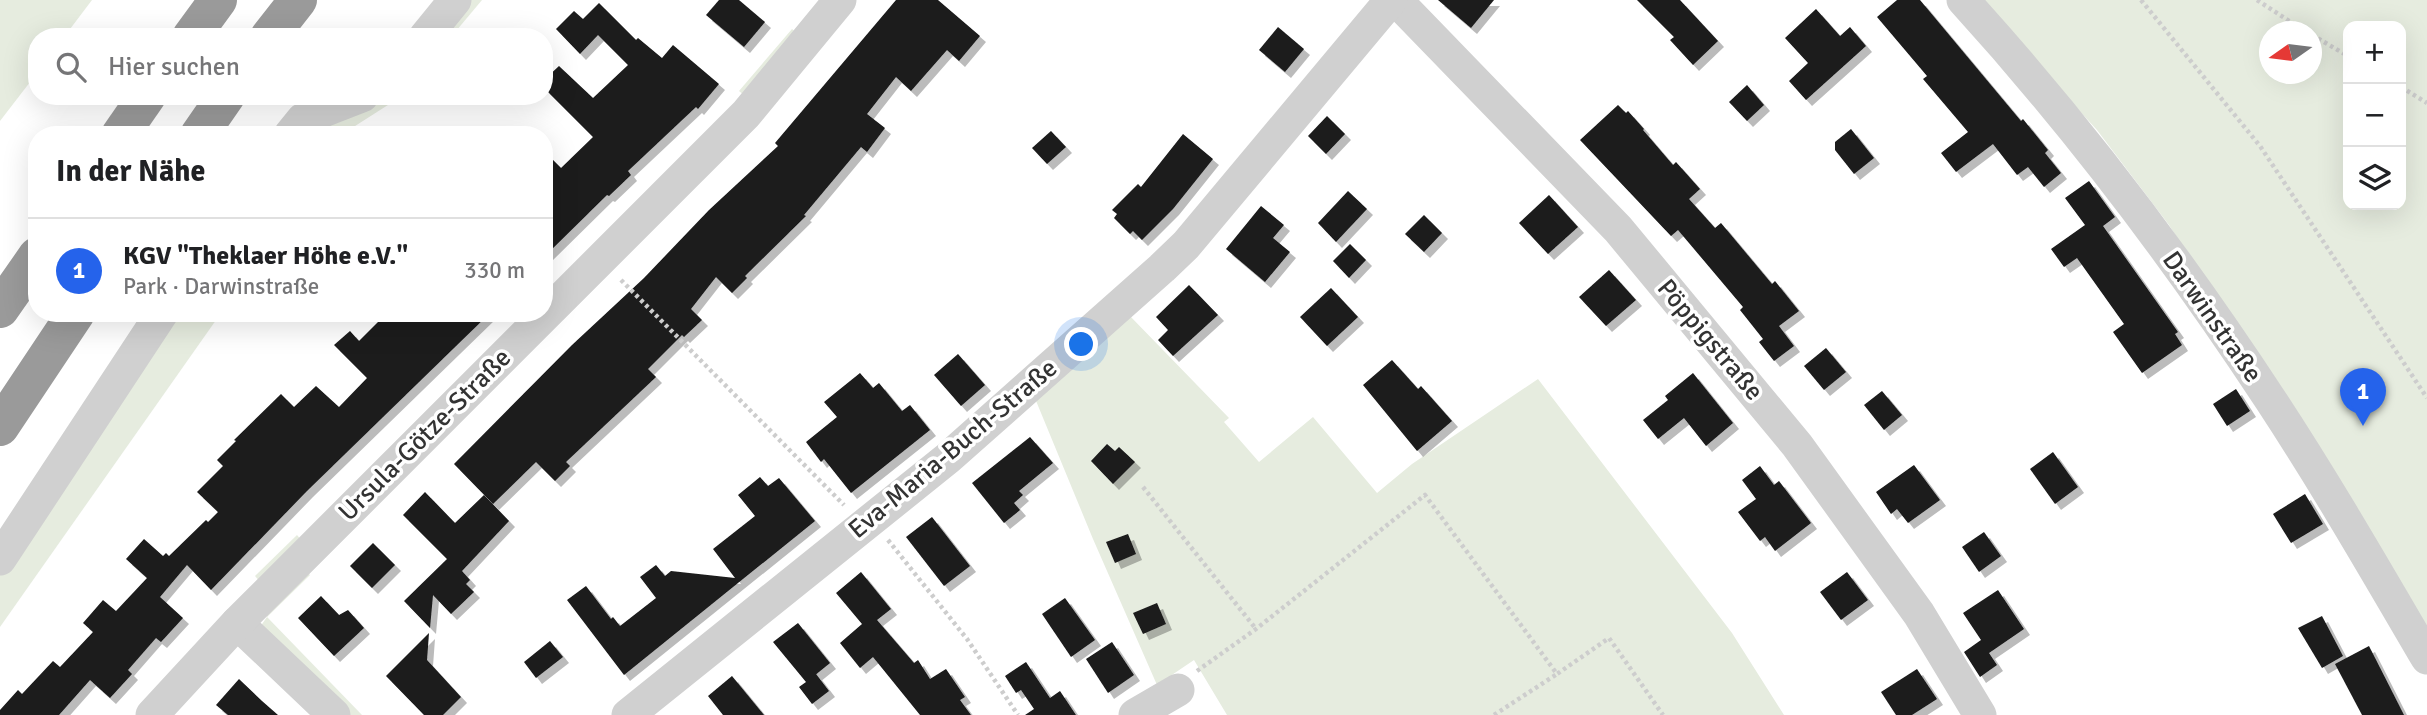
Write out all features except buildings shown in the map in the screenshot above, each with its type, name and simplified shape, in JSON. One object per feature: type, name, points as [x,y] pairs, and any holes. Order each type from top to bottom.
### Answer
[{"type":"highway","points":[[198,28],[218,0]]},
{"type":"highway","points":[[276,28],[298,0]]},
{"type":"highway","points":[[126,126],[141,105]]},
{"type":"highway","points":[[205,126],[220,105]]},
{"type":"highway","points":[[0,309],[28,269]]},
{"type":"highway","points":[[0,427],[70,322]]},
{"type":"street","points":[[432,28],[455,0]]},
{"type":"street","name":"Ursula-Götze-Straße","points":[[553,307],[746,114],[840,0]]},
{"type":"street","name":"Eva-Maria-Buch-Straße","points":[[628,715],[948,458],[1185,245],[1393,0]]},
{"type":"street","name":"Pöppigstraße","points":[[1393,0],[1618,229],[1797,445],[1919,614],[1980,715]]},
{"type":"street","name":"Darwinstraße","points":[[1963,0],[2063,117],[2181,270],[2271,400],[2427,658]]},
{"type":"street","points":[[297,126],[303,119],[339,105]]},
{"type":"street","points":[[0,559],[156,322]]},
{"type":"street","name":"Ursula-Götze-Straße","points":[[152,715],[237,623],[538,322]]},
{"type":"street","points":[[237,623],[334,715]]},
{"type":"street","points":[[1135,715],[1178,690]]},
{"type":"path","points":[[2141,0],[2260,146],[2427,398]]},
{"type":"path","points":[[2257,0],[2289,21]]},
{"type":"path","points":[[2322,41],[2343,54]]},
{"type":"path","points":[[2406,91],[2427,103]]},
{"type":"path","points":[[600,260],[868,523],[967,639],[1018,715]]},
{"type":"path","points":[[1143,487],[1256,629]]},
{"type":"path","points":[[1178,690],[1191,675],[1256,629],[1425,495],[1557,674]]},
{"type":"path","points":[[1494,715],[1609,638],[1663,715]]},
{"type":"shaded area","points":[[0,0],[92,0],[71,28],[28,28],[28,85],[0,121]]},
{"type":"shaded area","points":[[463,0],[482,0],[459,28],[441,28]]},
{"type":"shaded area","points":[[1978,0],[2427,0],[2427,626],[2169,225],[2097,130]]},
{"type":"shaded area","points":[[792,29],[799,35],[745,96],[739,91]]},
{"type":"shaded area","points":[[366,105],[388,105],[355,126],[321,126]]},
{"type":"shaded area","points":[[1129,315],[1229,418],[1224,422],[1259,462],[1313,417],[1377,493],[1412,464],[1538,379],[1732,633],[1784,715],[1227,715],[1194,660],[1157,685],[1034,396]]},
{"type":"shaded area","points":[[164,322],[215,322],[0,627],[0,573]]},
{"type":"shaded area","points":[[297,535],[302,541],[261,583],[255,576]]},
{"type":"shaded area","points":[[304,569],[310,575],[267,617],[264,610]]},
{"type":"shaded area","points":[[267,617],[362,715],[350,715],[260,627]]},
{"type":"place","name":"KGV \"Theklaer Höhe e.V.\"","points":[[2363,426]]}]
